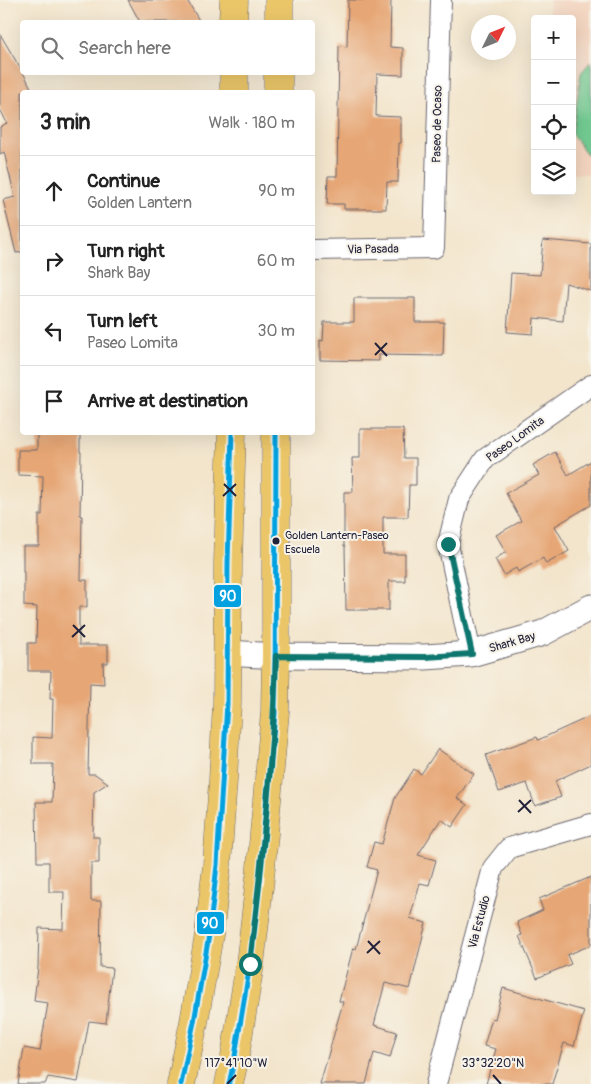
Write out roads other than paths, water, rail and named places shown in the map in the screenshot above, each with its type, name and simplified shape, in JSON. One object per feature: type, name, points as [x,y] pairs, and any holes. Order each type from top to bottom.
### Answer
[{"type":"main road","points":[[234,0],[234,20]]},
{"type":"main road","points":[[279,0],[279,20]]},
{"type":"main road","points":[[234,75],[234,90]]},
{"type":"main road","points":[[278,75],[278,90]]},
{"type":"main road","points":[[181,1084],[209,935],[217,865],[227,703],[228,563],[232,435]]},
{"type":"main road","points":[[229,1084],[250,964],[275,712],[276,435]]},
{"type":"street","name":"Paseo de Ocaso","points":[[434,248],[441,0]]},
{"type":"street","name":"Via Pasada","points":[[315,250],[434,248]]},
{"type":"street","name":"Paseo Lomita","points":[[472,654],[448,544],[459,499],[485,459],[591,385]]},
{"type":"street","name":"Shark Bay","points":[[227,653],[276,656],[425,657],[472,654],[543,633],[591,607]]},
{"type":"street","name":"Via Estudio","points":[[436,1084],[493,868],[509,848],[591,824]]},
{"type":"place","name":"Golden Lantern-Paseo Escuela","points":[[276,541]]}]
